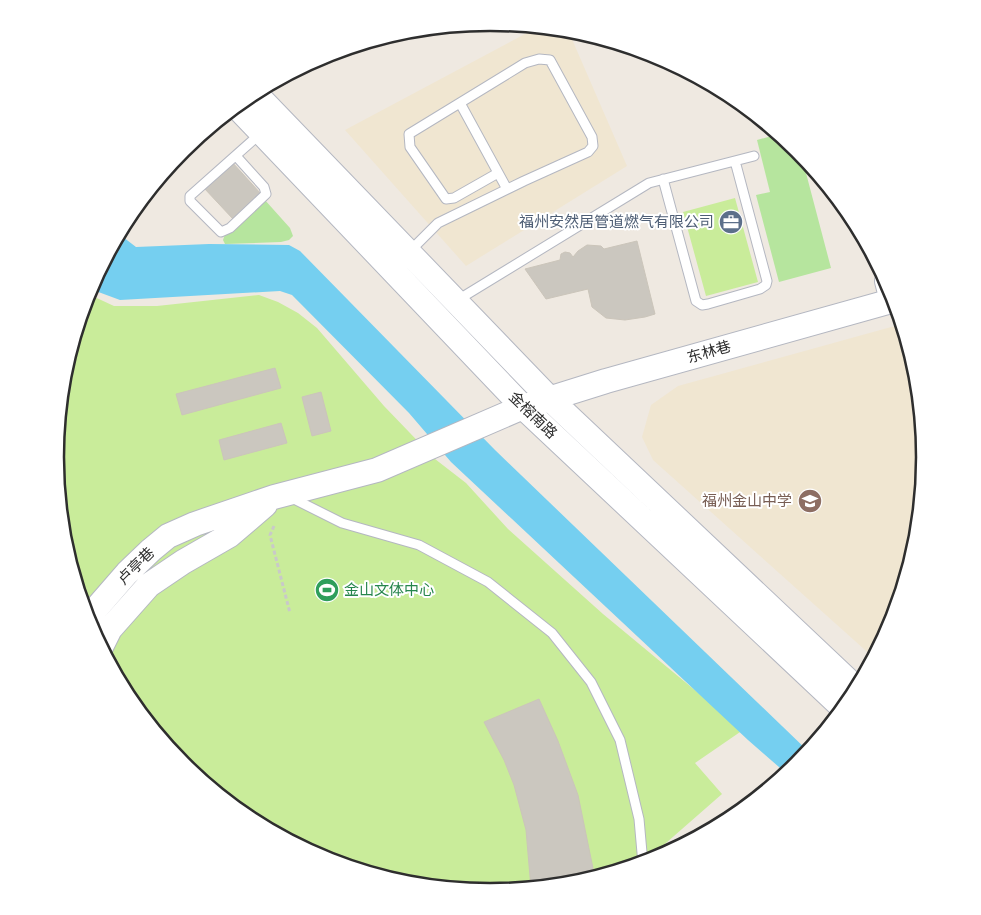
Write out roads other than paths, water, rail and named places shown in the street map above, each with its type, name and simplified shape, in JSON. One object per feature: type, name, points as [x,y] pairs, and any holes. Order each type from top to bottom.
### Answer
[{"type":"main road","name":"金榕南路","points":[[261,98],[550,399],[851,684]]},
{"type":"main road","name":"金榕南路","points":[[241,112],[523,407],[838,704]]},
{"type":"main road","name":"东林巷","points":[[377,470],[523,407],[885,296]]},
{"type":"main road","name":"卢亭巷","points":[[93,612],[127,573],[168,536],[195,524],[279,496],[377,470]]},
{"type":"main road","points":[[105,639],[110,629],[148,586],[183,562],[230,535],[279,496]]},
{"type":"lane","points":[[409,252],[438,223],[588,152],[593,146],[592,137],[550,60],[539,59],[525,63],[409,134],[410,147],[446,199],[461,194],[498,173]]},
{"type":"lane","points":[[460,103],[507,189]]},
{"type":"lane","points":[[236,156],[264,187],[266,194],[230,228],[221,232],[190,201],[190,196],[262,133]]},
{"type":"lane","points":[[456,300],[649,183],[754,156]]},
{"type":"lane","points":[[663,179],[696,301],[702,305],[708,304],[760,289],[766,285],[767,281],[735,161]]},
{"type":"lane","points":[[279,496],[342,523],[419,546],[488,582],[552,633],[591,682],[620,740],[639,819],[642,856]]},
{"type":"water","points":[[125,238],[136,247],[209,244],[289,245],[300,251],[495,450],[804,747],[781,769],[748,740],[451,462],[409,413],[292,295],[280,291],[120,300],[98,292]]},
{"type":"place","name":"福州安然居管道燃气有限公司","points":[[731,222]]},
{"type":"place","name":"福州金山中学","points":[[810,501]]},
{"type":"place","name":"金山文体中心","points":[[327,590]]}]
